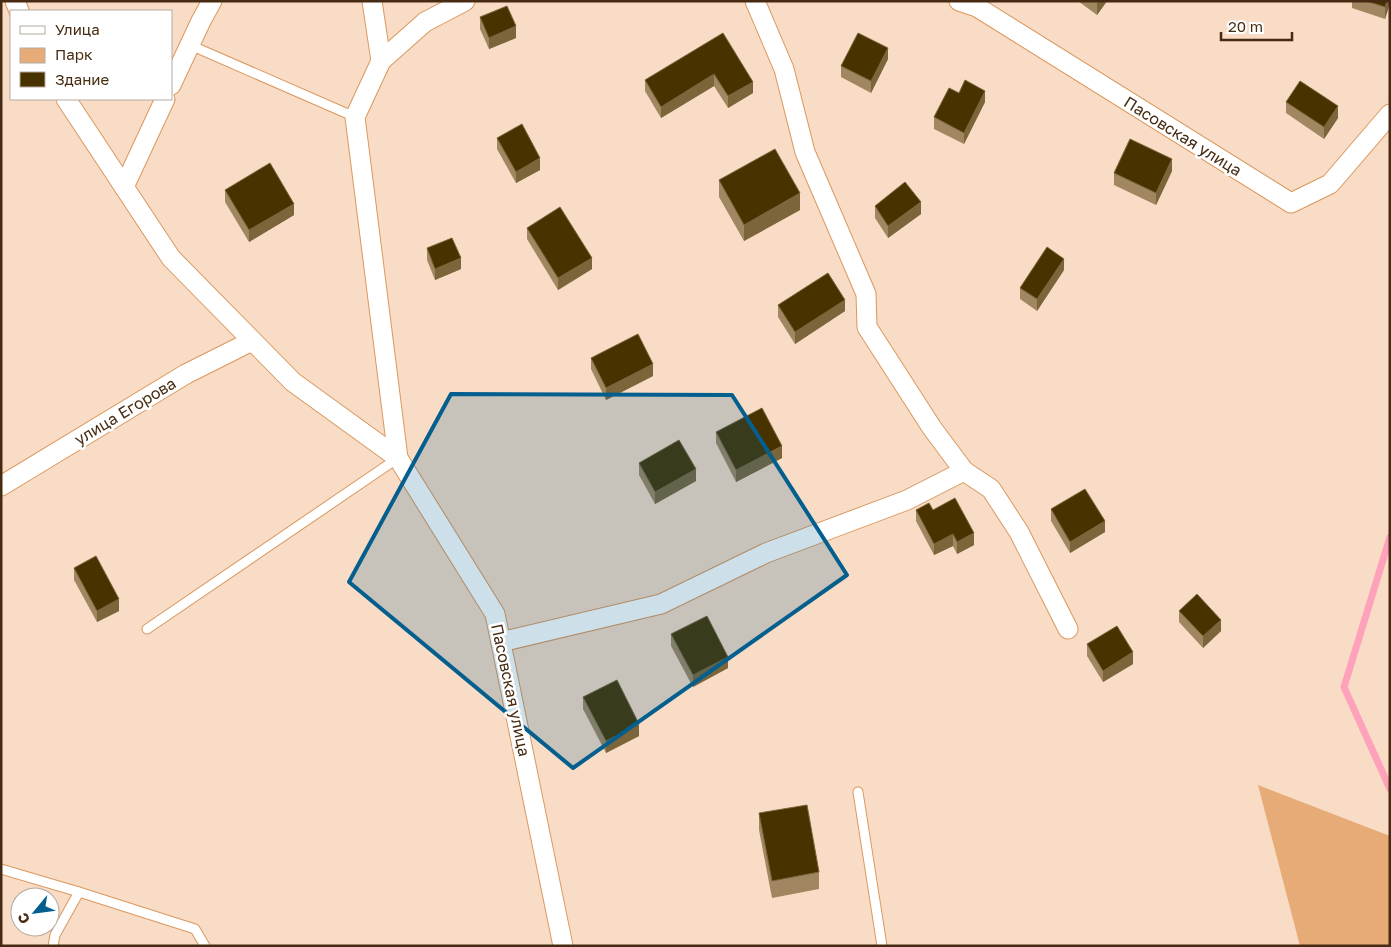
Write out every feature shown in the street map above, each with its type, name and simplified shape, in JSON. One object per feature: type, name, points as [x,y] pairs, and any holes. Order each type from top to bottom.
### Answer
[{"type":"street","points":[[172,83],[212,1]]},
{"type":"street","points":[[372,1],[381,62]]},
{"type":"street","points":[[398,458],[355,117],[381,62],[425,22],[465,1]]},
{"type":"street","points":[[755,1],[784,69],[805,152],[866,294],[867,327],[932,428],[964,471],[991,489],[1019,532],[1068,629]]},
{"type":"street","name":"Пасовская улица","points":[[958,1],[980,4],[1290,203],[1330,184],[1390,114]]},
{"type":"street","points":[[67,100],[171,258],[293,382],[398,458]]},
{"type":"street","points":[[124,187],[165,100]]},
{"type":"street","name":"улица Егорова","points":[[1,486],[186,374],[252,341]]},
{"type":"street","name":"Пасовская улица","points":[[398,458],[495,614],[563,946]]},
{"type":"street","points":[[501,642],[661,604],[766,553],[907,500],[964,471]]},
{"type":"lane","points":[[190,45],[355,117]]},
{"type":"lane","points":[[146,629],[398,458]]},
{"type":"lane","points":[[858,792],[882,946]]},
{"type":"lane","points":[[1,869],[195,929],[205,946]]},
{"type":"lane","points":[[53,946],[55,934],[79,892]]},
{"type":"highlighted area","points":[[451,394],[732,395],[847,575],[573,768],[349,582]]},
{"type":"green space","points":[[1258,785],[1390,836],[1390,946],[1300,946]]},
{"type":"building","points":[[1366,1],[1387,1],[1385,7]]},
{"type":"building","points":[[507,6],[516,26],[489,38],[480,17]]},
{"type":"building","points":[[723,33],[753,82],[728,96],[714,74],[661,107],[645,80]]},
{"type":"building","points":[[858,33],[888,48],[871,81],[841,66]]},
{"type":"building","points":[[965,80],[985,91],[964,133],[934,117],[949,88],[959,93]]},
{"type":"building","points":[[1300,81],[1338,106],[1324,127],[1286,102]]},
{"type":"building","points":[[522,124],[540,158],[516,172],[497,138]]},
{"type":"building","points":[[1130,139],[1172,159],[1156,193],[1114,173]]},
{"type":"building","points":[[775,149],[800,193],[744,225],[719,180]]},
{"type":"building","points":[[270,163],[294,204],[249,230],[225,190]]},
{"type":"building","points":[[905,182],[921,202],[888,226],[875,206]]},
{"type":"building","points":[[560,207],[592,258],[558,278],[527,228]]},
{"type":"building","points":[[452,238],[461,258],[435,269],[427,248]]},
{"type":"building","points":[[1047,247],[1064,259],[1037,299],[1020,288]]},
{"type":"building","points":[[828,273],[845,300],[795,332],[778,305]]},
{"type":"building","points":[[638,334],[653,364],[606,388],[591,358]]},
{"type":"building","points":[[762,408],[782,446],[736,470],[716,432]]},
{"type":"building","points":[[679,440],[696,469],[655,492],[639,463]]},
{"type":"building","points":[[1085,489],[1105,521],[1070,542],[1051,509]]},
{"type":"building","points":[[955,498],[974,533],[957,542],[953,534],[934,544],[916,510],[929,503],[933,510]]},
{"type":"building","points":[[96,556],[119,599],[97,611],[74,568]]},
{"type":"building","points":[[1197,594],[1221,620],[1203,636],[1179,611]]},
{"type":"building","points":[[707,616],[728,657],[693,675],[671,634]]},
{"type":"building","points":[[1117,626],[1133,652],[1103,671],[1087,644]]},
{"type":"building","points":[[617,680],[639,724],[606,741],[583,697]]},
{"type":"building","points":[[807,805],[819,872],[772,881],[759,813]]},
{"type":"waterway","points":[[1390,537],[1344,687],[1390,789]]}]
